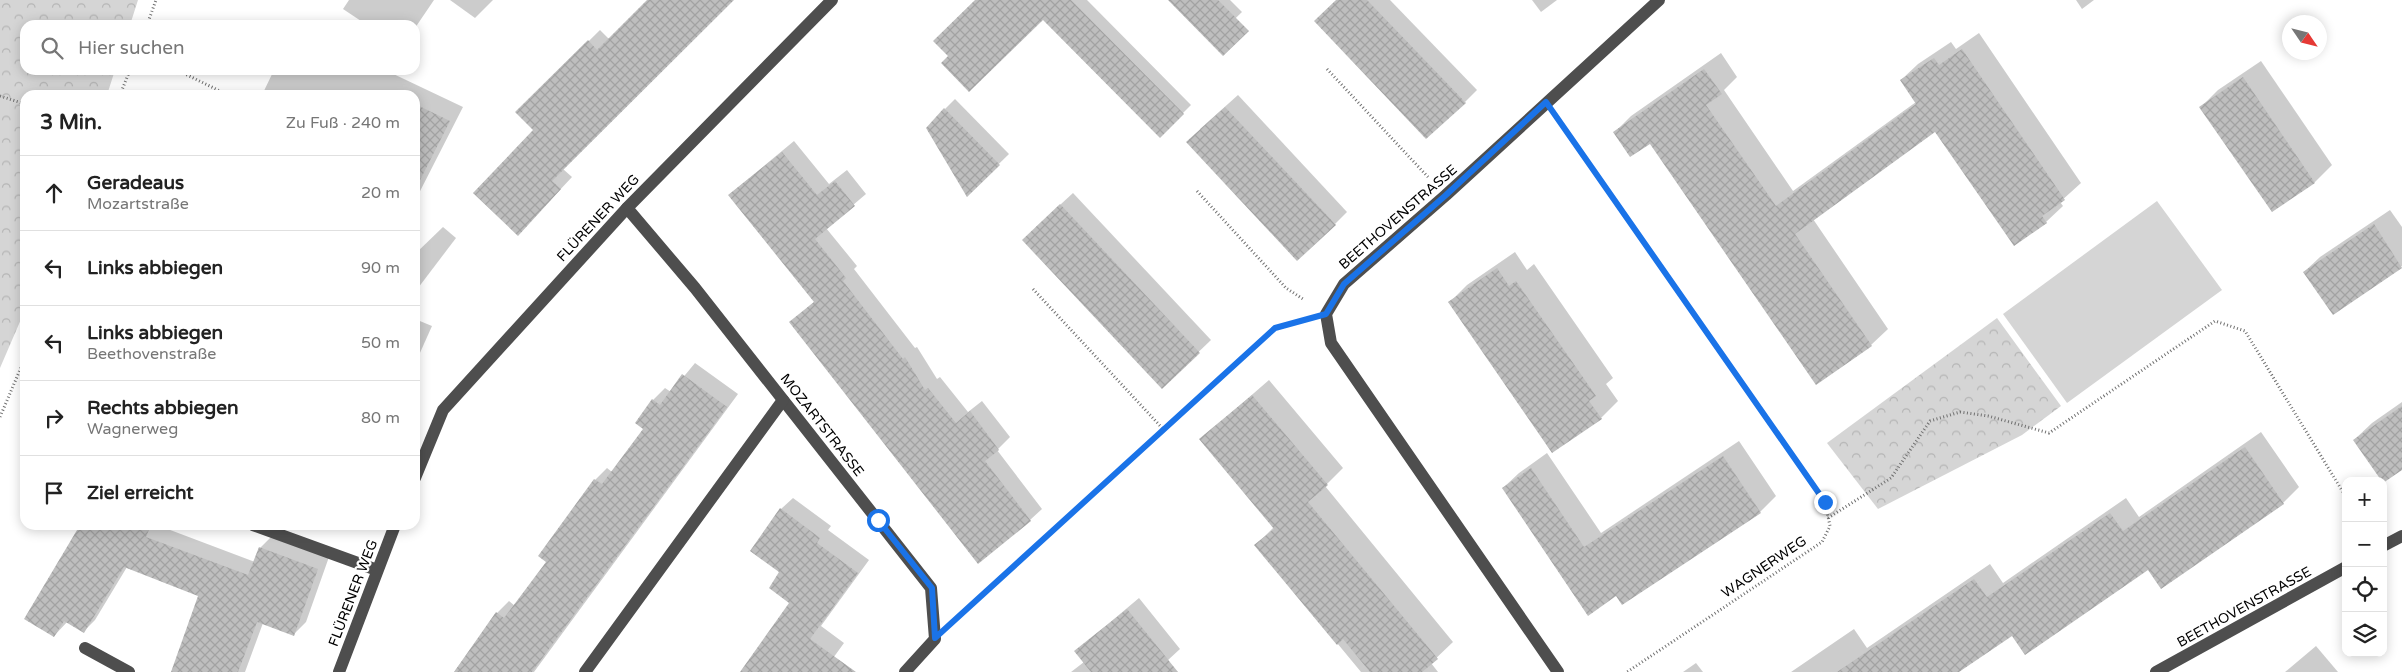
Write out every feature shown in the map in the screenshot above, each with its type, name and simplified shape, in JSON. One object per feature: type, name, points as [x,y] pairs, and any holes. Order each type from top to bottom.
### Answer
[{"type":"street","name":"FLÜRENER WEG","points":[[420,466],[443,410],[627,208],[832,0]]},
{"type":"street","name":"BEETHOVENSTRASSE","points":[[1326,314],[1344,284],[1446,195],[1659,0]]},
{"type":"street","name":"MOZARTSTRASSE","points":[[627,208],[695,288],[932,588],[935,638]]},
{"type":"street","points":[[1326,314],[1331,343],[1558,672]]},
{"type":"street","points":[[585,672],[783,400]]},
{"type":"street","points":[[267,530],[377,570]]},
{"type":"street","name":"FLÜRENER WEG","points":[[339,672],[393,530]]},
{"type":"street","points":[[2387,544],[2402,536]]},
{"type":"street","name":"BEETHOVENSTRASSE","points":[[2156,672],[2342,570]]},
{"type":"street","points":[[904,672],[935,638]]},
{"type":"street","points":[[85,648],[129,672]]},
{"type":"path","points":[[149,20],[156,0]]},
{"type":"path","points":[[1327,69],[1446,195]]},
{"type":"path","points":[[122,90],[128,75]]},
{"type":"path","points":[[187,75],[218,90]]},
{"type":"path","points":[[0,96],[20,102]]},
{"type":"path","points":[[1546,102],[1825,502],[1828,518],[1891,478],[1930,421],[1960,412],[1988,416],[2049,433],[2215,321],[2245,331],[2342,490]]},
{"type":"path","points":[[1197,191],[1286,288],[1326,314]]},
{"type":"path","points":[[1032,288],[1164,430]]},
{"type":"path","points":[[935,638],[1275,328],[1326,314]]},
{"type":"path","points":[[0,417],[20,370]]},
{"type":"path","name":"WAGNERWEG","points":[[1628,672],[1822,542],[1830,526],[1828,518]]},
{"type":"green space","points":[[0,0],[138,0],[132,20],[20,20],[20,75],[113,75],[109,90],[20,90],[20,322],[0,368]]},
{"type":"green space","points":[[2157,201],[2222,290],[2067,403],[2003,314]]},
{"type":"green space","points":[[1997,318],[2061,406],[2022,435],[1878,509],[1827,443]]},
{"type":"building","points":[[647,0],[734,0],[552,181],[561,189],[518,236],[473,193],[533,130],[515,112],[588,40],[597,50]]},
{"type":"building","points":[[975,0],[1071,0],[1184,114],[1160,138],[1043,20],[969,92],[941,63],[948,56],[933,41]]},
{"type":"building","points":[[1168,0],[1218,0],[1249,31],[1223,56]]},
{"type":"building","points":[[1336,0],[1367,0],[1466,103],[1426,139],[1314,21]]},
{"type":"building","points":[[1962,49],[2065,200],[2042,216],[2047,223],[2014,246],[1935,132],[1795,234],[1872,346],[1816,385],[1650,144],[1630,157],[1613,132],[1704,69],[1722,94],[1706,105],[1776,206],[1916,104],[1900,80],[1934,58],[1939,65]]},
{"type":"building","points":[[2243,77],[2315,183],[2272,212],[2199,107]]},
{"type":"building","points":[[420,106],[450,121],[420,180]]},
{"type":"building","points":[[1225,107],[1336,225],[1297,261],[1186,142]]},
{"type":"building","points":[[944,108],[1000,165],[967,197],[926,128]]},
{"type":"building","points":[[782,152],[817,195],[835,181],[855,206],[815,239],[846,278],[843,281],[903,359],[905,357],[925,390],[928,388],[956,423],[970,411],[999,450],[985,461],[1031,521],[978,564],[789,322],[814,302],[728,195]]},
{"type":"building","points":[[1060,204],[1200,353],[1162,389],[1022,240]]},
{"type":"building","points":[[2374,224],[2402,268],[2333,315],[2303,272]]},
{"type":"building","points":[[1497,268],[1509,286],[1516,281],[1596,396],[1589,401],[1602,419],[1552,453],[1448,302]]},
{"type":"building","points":[[682,374],[727,407],[532,672],[454,672],[496,612],[504,618],[546,562],[538,556],[594,479],[602,484],[643,429],[635,423],[652,399],[660,405]]},
{"type":"building","points":[[1252,395],[1328,485],[1308,502],[1438,659],[1422,672],[1370,672],[1343,639],[1337,645],[1254,545],[1274,529],[1199,439]]},
{"type":"building","points":[[2402,406],[2402,470],[2387,480],[2387,477],[2379,477],[2353,440]]},
{"type":"building","points":[[2245,447],[2284,504],[2161,589],[2148,570],[2025,655],[2012,636],[1959,672],[1837,672],[1974,579],[1987,597],[2110,513],[2123,531]]},
{"type":"building","points":[[1723,456],[1761,513],[1622,605],[1616,596],[1588,616],[1502,488],[1531,468],[1584,547]]},
{"type":"building","points":[[780,508],[820,538],[817,543],[858,573],[810,639],[856,672],[740,672],[789,603],[769,588],[779,572],[750,551]]},
{"type":"building","points":[[77,530],[149,530],[146,537],[248,575],[259,547],[318,569],[294,636],[257,622],[238,672],[171,672],[198,596],[124,567],[84,633],[64,621],[54,637],[24,619]]},
{"type":"building","points":[[1127,609],[1178,672],[1091,672],[1074,651]]},
{"type":"route","points":[[878,520],[932,588],[935,638],[1275,328],[1326,314],[1344,284],[1446,195],[1546,102],[1825,502]]}]
